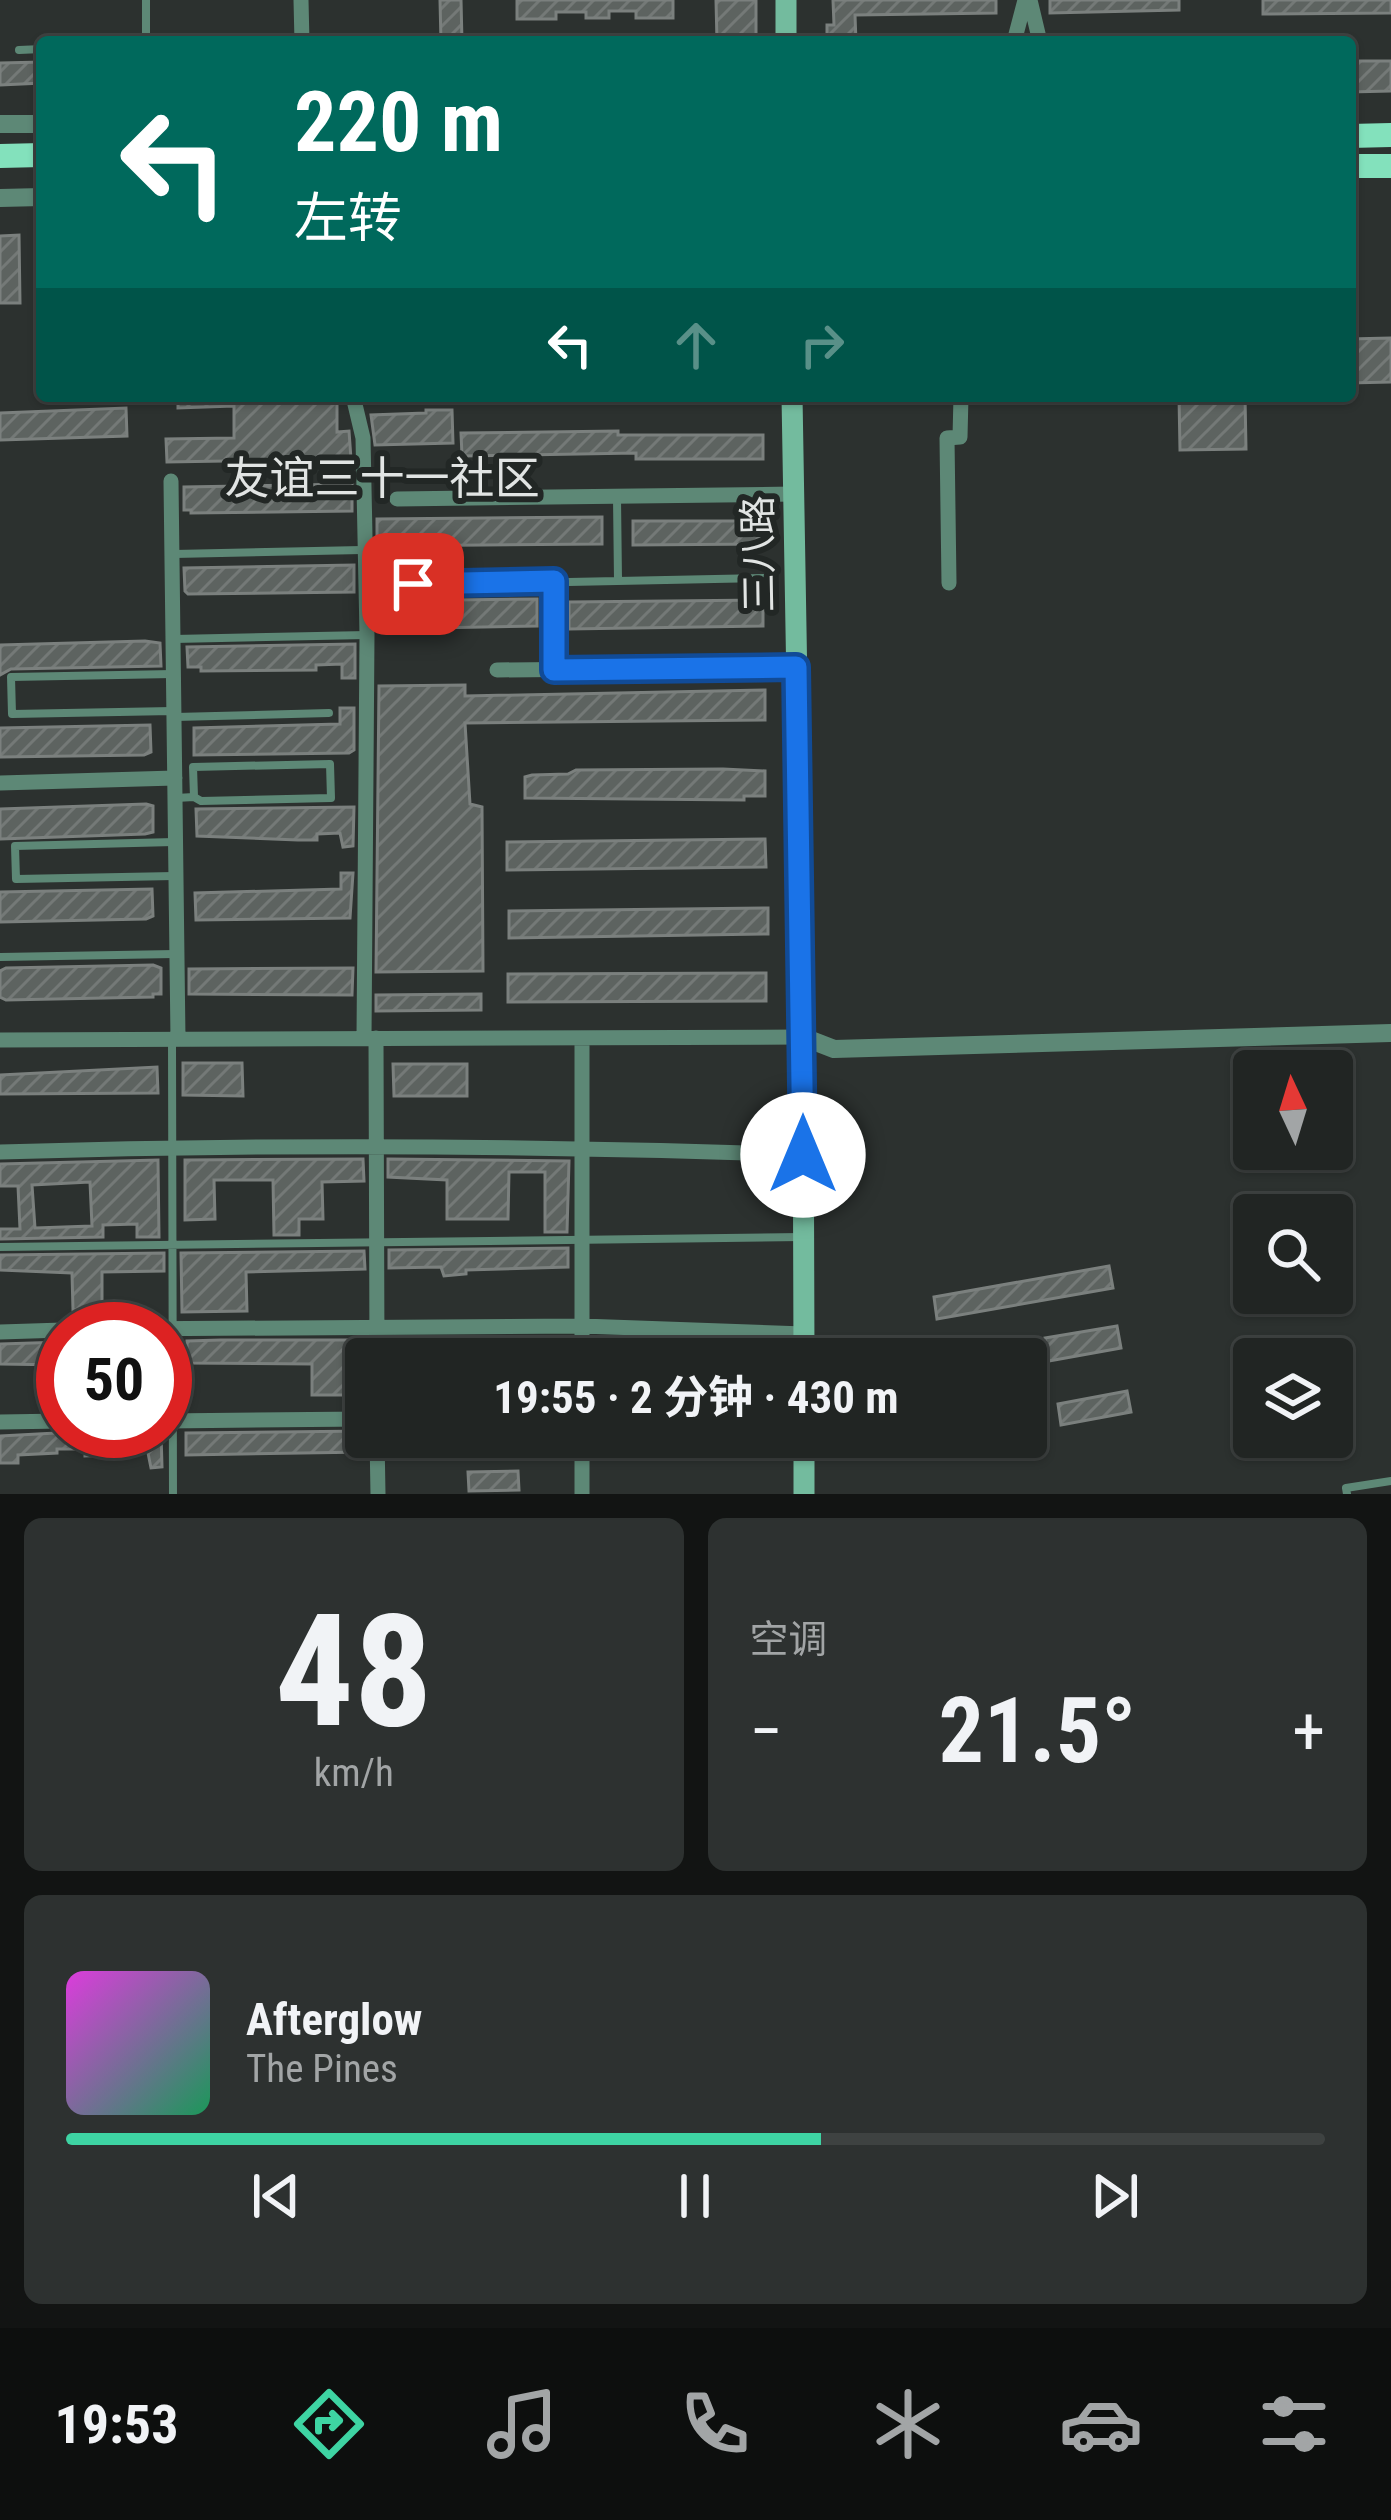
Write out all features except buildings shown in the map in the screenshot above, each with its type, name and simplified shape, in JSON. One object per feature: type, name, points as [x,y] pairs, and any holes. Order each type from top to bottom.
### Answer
[{"type":"main road","points":[[786,0],[786,36]]},
{"type":"main road","points":[[1356,136],[1391,136]]},
{"type":"main road","points":[[0,156],[36,155]]},
{"type":"main road","points":[[1356,166],[1391,166]]},
{"type":"main road","points":[[0,171],[36,171]]},
{"type":"main road","name":"三八路","points":[[792,402],[803,1338]]},
{"type":"main road","points":[[804,1458],[804,1494]]},
{"type":"street","points":[[301,0],[302,36]]},
{"type":"street","points":[[1016,36],[1028,0]]},
{"type":"street","points":[[1028,0],[1038,36]]},
{"type":"street","points":[[0,124],[36,124]]},
{"type":"street","points":[[0,198],[36,197]]},
{"type":"street","points":[[354,402],[363,438],[368,635],[377,1338]]},
{"type":"street","points":[[950,583],[947,438],[960,437],[961,402]]},
{"type":"street","points":[[171,481],[175,1039]]},
{"type":"street","points":[[397,499],[794,494]]},
{"type":"street","points":[[497,670],[796,667]]},
{"type":"street","points":[[0,783],[175,778]]},
{"type":"street","points":[[0,1040],[803,1036],[834,1049],[1391,1033]]},
{"type":"street","points":[[582,1037],[582,1338]]},
{"type":"street","points":[[0,1152],[582,1147],[803,1155]]},
{"type":"street","points":[[192,1328],[582,1327],[803,1334]]},
{"type":"street","points":[[0,1332],[36,1331]]},
{"type":"street","points":[[192,1421],[345,1419]]},
{"type":"street","points":[[0,1422],[36,1421]]},
{"type":"street","points":[[377,1458],[378,1494]]},
{"type":"street","points":[[582,1458],[583,1494]]},
{"type":"lane","points":[[146,0],[146,36]]},
{"type":"lane","points":[[19,50],[36,49]]},
{"type":"lane","points":[[617,496],[619,580]]},
{"type":"lane","points":[[172,554],[365,550]]},
{"type":"lane","points":[[366,586],[763,578]]},
{"type":"lane","points":[[554,581],[554,670]]},
{"type":"lane","points":[[173,639],[368,635]]},
{"type":"lane","points":[[173,674],[11,677],[11,714],[329,713]]},
{"type":"lane","points":[[175,798],[331,798],[331,764],[194,767],[194,797]]},
{"type":"lane","points":[[176,842],[15,846],[16,879],[176,876]]},
{"type":"lane","points":[[0,957],[177,954]]},
{"type":"lane","points":[[172,1302],[175,1039]]},
{"type":"lane","points":[[0,1247],[803,1237]]},
{"type":"lane","points":[[171,1458],[173,1494]]},
{"type":"lane","points":[[1347,1494],[1346,1489],[1391,1481]]},
{"type":"district","name":"友谊三十一社区","points":[[382,478]]},
{"type":"route","points":[[413,584],[554,581],[554,670],[796,667],[803,1155]]}]
